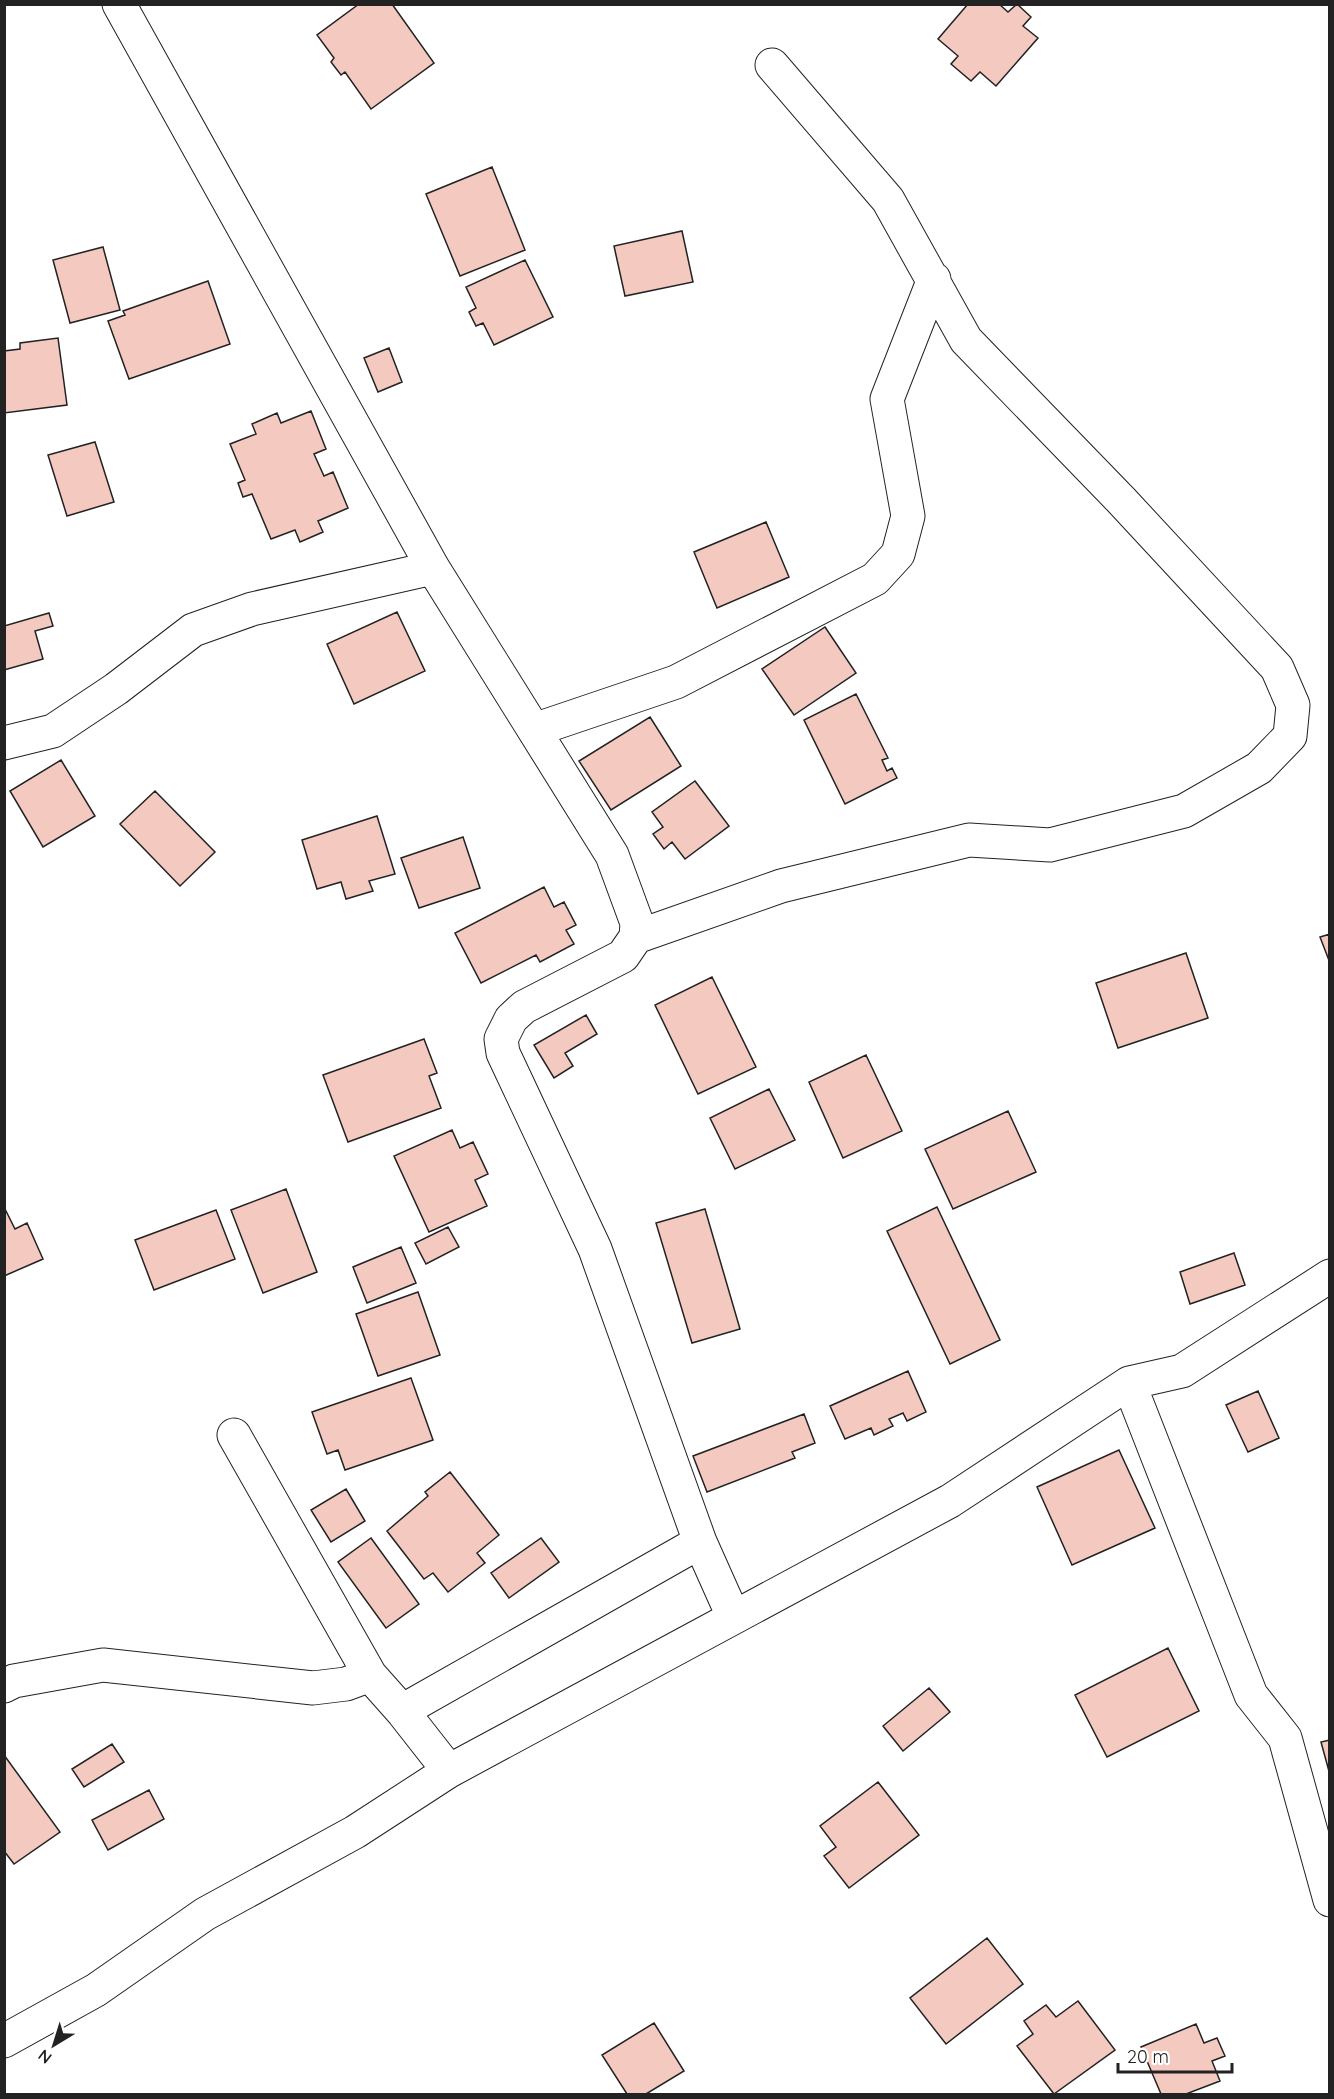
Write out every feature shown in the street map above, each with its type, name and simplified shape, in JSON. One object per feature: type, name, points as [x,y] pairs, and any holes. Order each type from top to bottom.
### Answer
[{"type":"street","points":[[119,4],[433,568],[612,855],[637,923],[636,938],[623,956],[524,1007],[511,1019],[501,1039],[503,1053],[595,1249],[700,1542],[733,1616]]},
{"type":"street","points":[[636,938],[781,886],[969,840],[1050,845],[1184,811],[1259,768],[1290,736],[1293,705],[1277,668],[1122,501],[966,340],[888,200],[772,65]]},
{"type":"street","points":[[534,730],[676,682],[875,579],[898,554],[908,516],[887,399],[934,279]]},
{"type":"street","points":[[4,743],[53,731],[116,689],[193,630],[252,609],[433,568]]},
{"type":"street","points":[[4,2041],[96,1990],[205,1914],[355,1832],[449,1771],[950,1501],[1130,1383],[1182,1371],[1329,1276]]},
{"type":"street","points":[[1130,1383],[1251,1695],[1285,1738],[1329,1900]]},
{"type":"street","points":[[234,1435],[370,1676],[402,1711],[449,1771]]},
{"type":"street","points":[[402,1711],[700,1542]]},
{"type":"street","points":[[4,1686],[14,1681],[103,1665],[313,1688],[346,1684],[370,1676]]},
{"type":"building","points":[[359,4],[392,4],[434,63],[371,109],[345,72],[341,75],[331,62],[334,58],[317,35]]},
{"type":"building","points":[[968,4],[999,4],[1008,12],[1017,4],[1031,17],[1023,26],[1038,38],[996,86],[980,72],[971,81],[951,64],[958,56],[938,39]]},
{"type":"building","points":[[492,167],[525,250],[460,276],[426,194]]},
{"type":"building","points":[[682,231],[693,282],[625,296],[614,246]]},
{"type":"building","points":[[103,247],[120,310],[70,323],[53,260]]},
{"type":"building","points":[[525,260],[553,317],[494,345],[483,323],[476,326],[469,312],[476,308],[466,287]]},
{"type":"building","points":[[208,281],[230,344],[129,379],[108,321],[125,315],[123,311]]},
{"type":"building","points":[[58,338],[67,405],[4,413],[4,351],[20,349],[20,343]]},
{"type":"building","points":[[389,348],[402,382],[378,392],[364,358]]},
{"type":"building","points":[[311,411],[326,449],[314,454],[324,476],[333,472],[348,508],[318,521],[323,532],[300,542],[295,530],[271,539],[252,494],[243,497],[238,483],[245,480],[230,444],[256,434],[252,424],[277,413],[281,423]]},
{"type":"building","points":[[95,442],[114,502],[67,516],[48,455]]},
{"type":"building","points":[[766,522],[789,577],[717,608],[694,552]]},
{"type":"building","points":[[397,612],[425,671],[354,704],[327,644]]},
{"type":"building","points":[[49,613],[53,626],[35,631],[43,659],[4,670],[4,626]]},
{"type":"building","points":[[825,627],[856,673],[794,715],[762,669]]},
{"type":"building","points":[[856,694],[888,758],[882,760],[887,771],[892,768],[897,778],[845,804],[804,720]]},
{"type":"building","points":[[650,717],[681,766],[611,810],[579,761]]},
{"type":"building","points":[[61,760],[95,816],[43,847],[10,791]]},
{"type":"building","points":[[695,781],[729,826],[685,859],[672,842],[664,849],[653,834],[663,827],[652,812]]},
{"type":"building","points":[[155,791],[215,852],[180,886],[120,824]]},
{"type":"building","points":[[377,816],[395,874],[369,881],[373,891],[346,899],[341,882],[317,889],[302,840]]},
{"type":"building","points":[[463,837],[480,888],[419,908],[401,858]]},
{"type":"building","points":[[544,887],[554,907],[564,902],[576,925],[566,930],[574,944],[540,962],[536,955],[481,983],[455,933]]},
{"type":"building","points":[[1330,934],[1330,963],[1320,937]]},
{"type":"building","points":[[1186,953],[1208,1018],[1118,1048],[1096,983]]},
{"type":"building","points":[[712,977],[756,1067],[698,1094],[655,1005]]},
{"type":"building","points":[[586,1015],[597,1034],[565,1053],[573,1066],[554,1078],[534,1045]]},
{"type":"building","points":[[424,1039],[437,1073],[429,1076],[441,1108],[348,1142],[323,1075]]},
{"type":"building","points":[[866,1055],[902,1131],[843,1158],[809,1082]]},
{"type":"building","points":[[769,1089],[795,1140],[735,1169],[710,1118]]},
{"type":"building","points":[[1008,1111],[1036,1172],[953,1209],[925,1149]]},
{"type":"building","points":[[452,1130],[460,1148],[473,1142],[488,1174],[475,1180],[487,1206],[429,1232],[394,1156]]},
{"type":"building","points":[[286,1189],[317,1272],[263,1293],[231,1210]]},
{"type":"building","points":[[937,1207],[1000,1340],[950,1364],[887,1231]]},
{"type":"building","points":[[5,1209],[15,1229],[27,1223],[43,1259],[4,1276]]},
{"type":"building","points":[[705,1209],[740,1329],[692,1343],[656,1223]]},
{"type":"building","points":[[216,1210],[235,1259],[154,1290],[135,1240]]},
{"type":"building","points":[[448,1227],[459,1247],[426,1264],[415,1243]]},
{"type":"building","points":[[401,1247],[416,1283],[367,1303],[353,1267]]},
{"type":"building","points":[[1234,1253],[1245,1285],[1190,1304],[1180,1272]]},
{"type":"building","points":[[418,1292],[440,1355],[378,1376],[356,1314]]},
{"type":"building","points":[[908,1371],[926,1412],[907,1421],[903,1413],[889,1419],[893,1426],[874,1435],[871,1428],[845,1439],[830,1406]]},
{"type":"building","points":[[411,1378],[433,1440],[345,1470],[338,1450],[327,1454],[312,1412]]},
{"type":"building","points":[[1258,1391],[1279,1438],[1248,1452],[1226,1405]]},
{"type":"building","points":[[804,1414],[815,1443],[792,1452],[795,1458],[707,1492],[693,1456]]},
{"type":"building","points":[[1119,1450],[1155,1528],[1072,1565],[1037,1487]]},
{"type":"building","points":[[450,1472],[499,1535],[477,1553],[485,1563],[448,1592],[433,1573],[424,1579],[387,1531],[428,1496],[425,1492]]},
{"type":"building","points":[[346,1489],[365,1521],[331,1542],[311,1510]]},
{"type":"building","points":[[371,1538],[419,1604],[386,1628],[338,1562]]},
{"type":"building","points":[[541,1538],[559,1562],[509,1598],[491,1573]]},
{"type":"building","points":[[1168,1648],[1199,1711],[1107,1757],[1075,1695]]},
{"type":"building","points":[[929,1688],[950,1712],[903,1751],[883,1726]]},
{"type":"building","points":[[1330,1740],[1330,1775],[1321,1742]]},
{"type":"building","points":[[112,1744],[124,1762],[84,1787],[72,1769]]},
{"type":"building","points":[[4,1755],[60,1832],[14,1864],[4,1851]]},
{"type":"building","points":[[878,1782],[919,1835],[849,1888],[824,1856],[836,1847],[820,1826]]},
{"type":"building","points":[[149,1790],[164,1819],[108,1850],[92,1820]]},
{"type":"building","points":[[987,1938],[1023,1984],[946,2044],[910,1998]]},
{"type":"building","points":[[1078,2001],[1115,2050],[1054,2094],[1017,2046],[1033,2034],[1024,2021],[1046,2005],[1056,2017]]},
{"type":"building","points":[[654,2023],[684,2071],[646,2094],[627,2094],[602,2055]]},
{"type":"building","points":[[1196,2024],[1204,2043],[1217,2038],[1225,2056],[1212,2061],[1220,2081],[1186,2094],[1161,2094],[1141,2047]]}]
